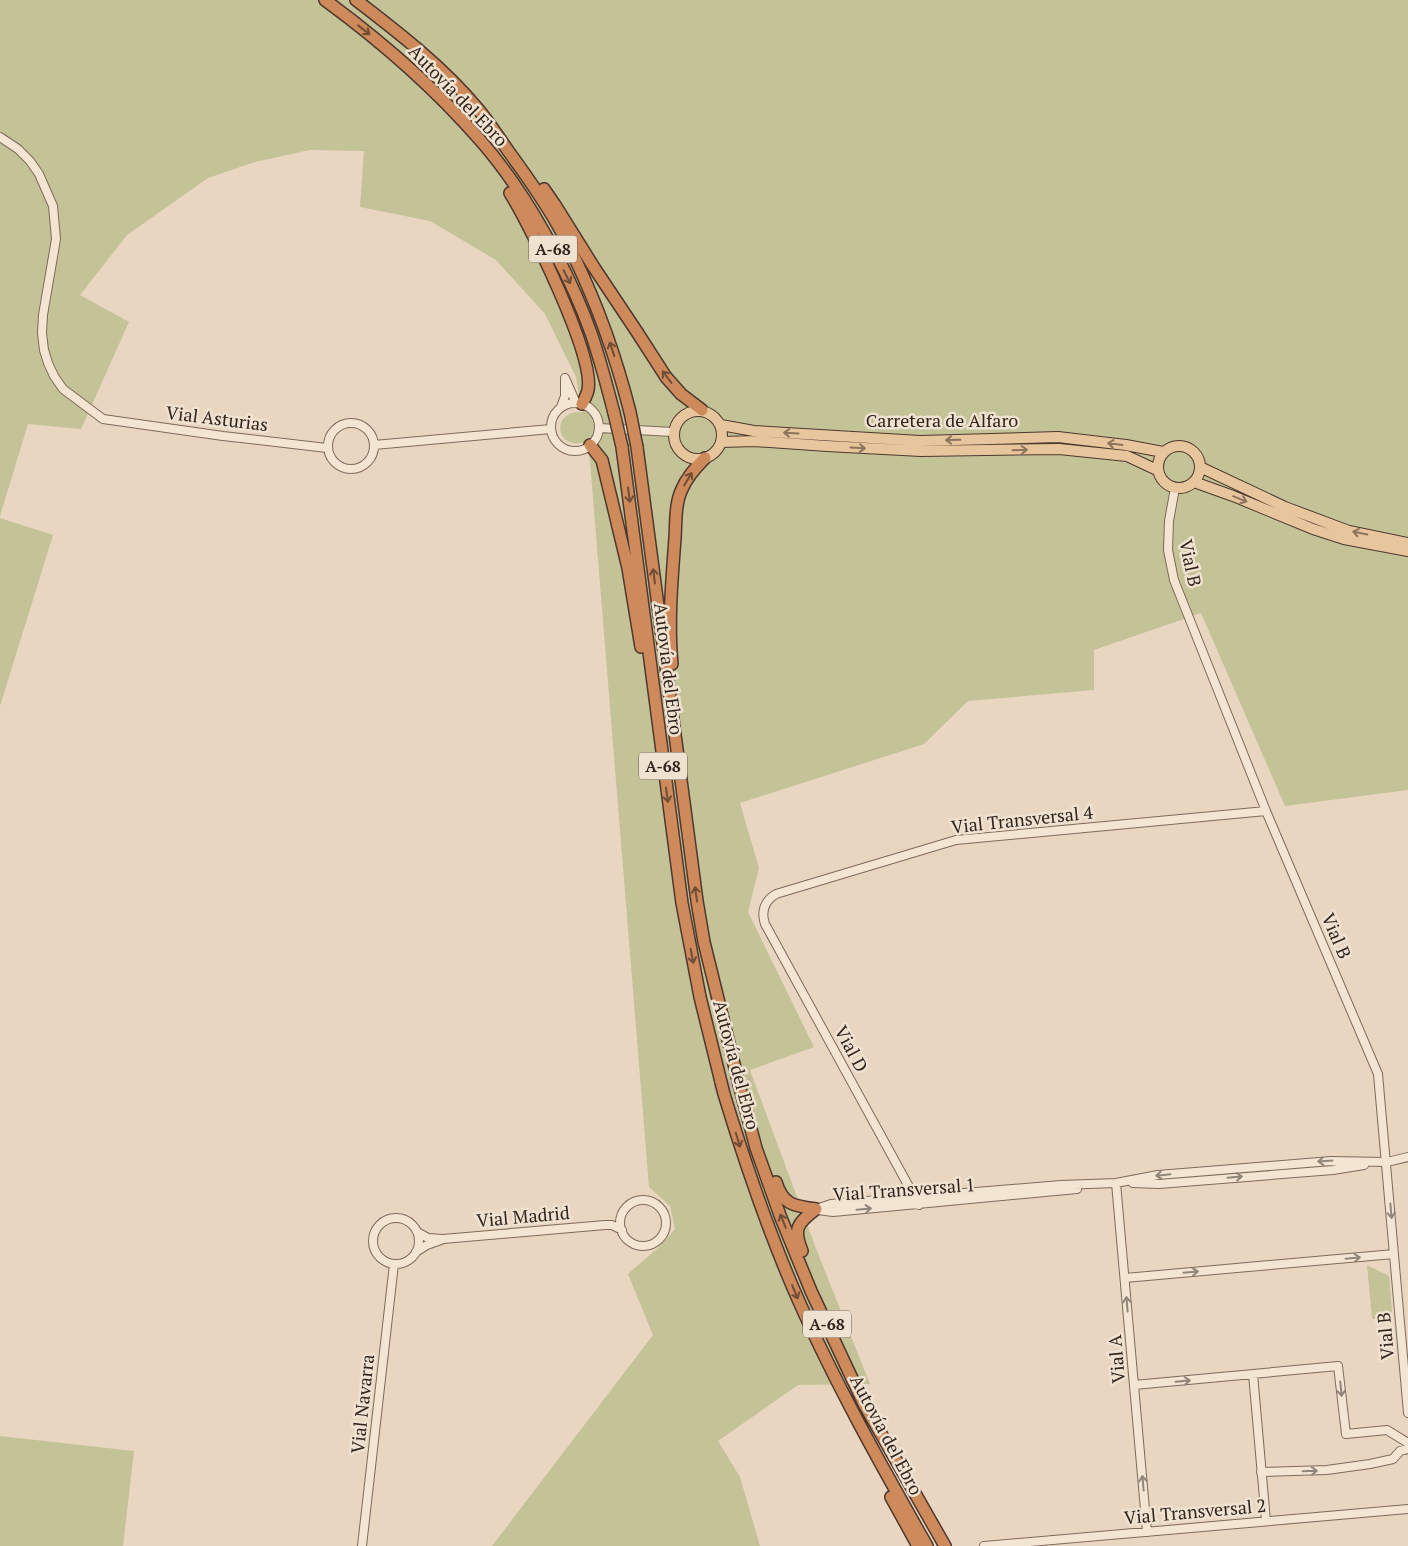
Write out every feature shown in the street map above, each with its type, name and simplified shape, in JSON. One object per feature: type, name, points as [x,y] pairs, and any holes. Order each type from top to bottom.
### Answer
[{"type":"highway","name":"Autovía del Ebro","points":[[325,0],[391,51],[481,141],[508,176],[548,240],[591,332],[622,447],[682,904],[700,998],[723,1088],[766,1222],[797,1297],[877,1457],[927,1546]]},
{"type":"highway","name":"Autovía del Ebro","points":[[356,0],[401,34],[447,76],[478,109],[542,200],[561,231],[587,282],[620,373],[637,447],[683,804],[701,925],[738,1082],[756,1148],[781,1218],[811,1291],[854,1383],[864,1404],[945,1546]]},
{"type":"highway","points":[[450,108],[502,179],[553,278],[576,333],[586,366],[588,390],[579,403]]},
{"type":"highway","points":[[478,109],[505,135],[555,205],[594,269],[666,377],[681,394],[702,410]]},
{"type":"highway","points":[[590,445],[602,460],[628,568],[643,660],[658,727]]},
{"type":"highway","points":[[673,718],[675,695],[671,656],[671,613],[678,503],[681,489],[693,470],[705,458]]},
{"type":"highway","points":[[738,1082],[752,1110],[779,1191],[785,1201],[796,1206],[816,1210]]},
{"type":"highway","points":[[816,1210],[799,1224],[797,1230],[798,1239],[850,1359],[854,1383]]},
{"type":"highway","points":[[830,1366],[838,1398],[918,1546]]},
{"type":"main road","points":[[694,410],[702,410],[718,419],[720,425],[723,433],[722,442],[713,454],[705,458],[691,458],[678,450],[673,432],[676,423],[682,416],[694,410]]},
{"type":"main road","name":"Carretera de Alfaro","points":[[720,425],[754,431],[920,441],[1058,438],[1126,445],[1163,452]]},
{"type":"main road","name":"Carretera de Alfaro","points":[[722,442],[755,441],[922,451],[1059,449],[1127,456],[1157,470]]},
{"type":"main road","points":[[1174,446],[1186,447],[1196,455],[1200,466],[1194,482],[1185,488],[1168,486],[1163,482],[1157,470],[1158,460],[1163,452],[1174,446]]},
{"type":"main road","points":[[1200,466],[1285,507],[1349,531],[1408,543]]},
{"type":"main road","points":[[1194,482],[1313,529],[1344,539],[1408,551]]},
{"type":"street","name":"Vial Asturias","points":[[0,137],[18,149],[30,161],[39,174],[53,206],[56,239],[43,315],[42,333],[48,363],[63,389],[103,419],[327,448]]},
{"type":"street","points":[[561,407],[565,396],[565,378],[579,403]]},
{"type":"street","points":[[579,403],[594,412],[598,419],[599,428],[595,439],[590,445],[584,449],[568,449],[556,441],[551,429],[552,420],[555,413],[561,407],[579,403]]},
{"type":"street","points":[[349,422],[366,428],[372,436],[374,445],[373,454],[368,462],[352,470],[335,464],[329,457],[327,448],[328,439],[333,430],[349,422]]},
{"type":"street","points":[[599,428],[673,432]]},
{"type":"street","points":[[374,445],[551,429]]},
{"type":"street","name":"Vial B","points":[[1175,488],[1169,521],[1168,550],[1174,580],[1266,811],[1378,1074],[1408,1413]]},
{"type":"street","name":"Vial Transversal 4","points":[[765,906],[767,901],[776,894],[956,840],[1266,811]]},
{"type":"street","name":"Vial D","points":[[765,906],[763,915],[766,924],[919,1205]]},
{"type":"street","name":"Vial Transversal 1","points":[[1387,1162],[1408,1157]]},
{"type":"street","name":"Vial Transversal 1","points":[[816,1210],[834,1212],[1053,1192],[1158,1175],[1321,1162],[1408,1162]]},
{"type":"street","name":"Vial Transversal 1","points":[[816,1210],[831,1204],[914,1196],[1116,1183]]},
{"type":"street","name":"Vial A","points":[[1116,1183],[1147,1532]]},
{"type":"street","points":[[643,1200],[652,1202],[664,1214],[666,1222],[665,1231],[660,1239],[653,1244],[644,1246],[635,1244],[628,1240],[622,1230],[620,1224],[622,1215],[627,1207],[634,1202],[643,1200]]},
{"type":"street","name":"Vial Madrid","points":[[605,1225],[615,1222],[622,1215]]},
{"type":"street","points":[[397,1218],[406,1220],[417,1232],[419,1240],[416,1252],[409,1260],[402,1264],[385,1262],[378,1256],[374,1248],[373,1239],[376,1231],[381,1224],[389,1220],[397,1218]]},
{"type":"street","name":"Vial Madrid","points":[[417,1232],[428,1238],[443,1239],[605,1225],[612,1225],[622,1230]]},
{"type":"street","name":"Vial Madrid","points":[[416,1252],[427,1245],[443,1239]]},
{"type":"street","points":[[1125,1278],[1394,1254]]},
{"type":"street","name":"Vial Navarra","points":[[362,1546],[394,1264]]},
{"type":"street","points":[[1134,1385],[1338,1366],[1346,1434],[1387,1430],[1408,1442]]},
{"type":"street","points":[[1252,1374],[1266,1521]]},
{"type":"street","name":"Vial Transversal 2","points":[[1261,1472],[1327,1470],[1370,1464],[1393,1459],[1400,1452],[1408,1449]]},
{"type":"street","name":"Vial Transversal 2","points":[[984,1546],[1408,1509]]},
{"type":"shaded area","points":[[0,0],[1408,0],[1408,790],[1285,806],[1201,613],[1094,650],[1094,690],[968,701],[924,744],[740,803],[759,868],[748,912],[814,1047],[750,1070],[817,1251],[870,1384],[798,1385],[718,1441],[740,1477],[760,1546],[492,1546],[653,1335],[628,1274],[660,1246],[675,1229],[670,1206],[649,1187],[590,461],[587,441],[568,442],[560,431],[564,418],[571,413],[582,412],[576,377],[545,314],[496,260],[430,221],[360,207],[364,151],[309,150],[255,162],[208,178],[127,235],[80,295],[129,322],[81,429],[28,424],[0,516]]},
{"type":"shaded area","points":[[0,518],[53,535],[0,706]]},
{"type":"shaded area","points":[[1367,1265],[1389,1276],[1392,1312],[1380,1319],[1372,1319]]},
{"type":"shaded area","points":[[0,1436],[134,1451],[123,1546],[0,1546]]},
{"type":"tunnel","points":[[714,1090],[751,1079]]}]
